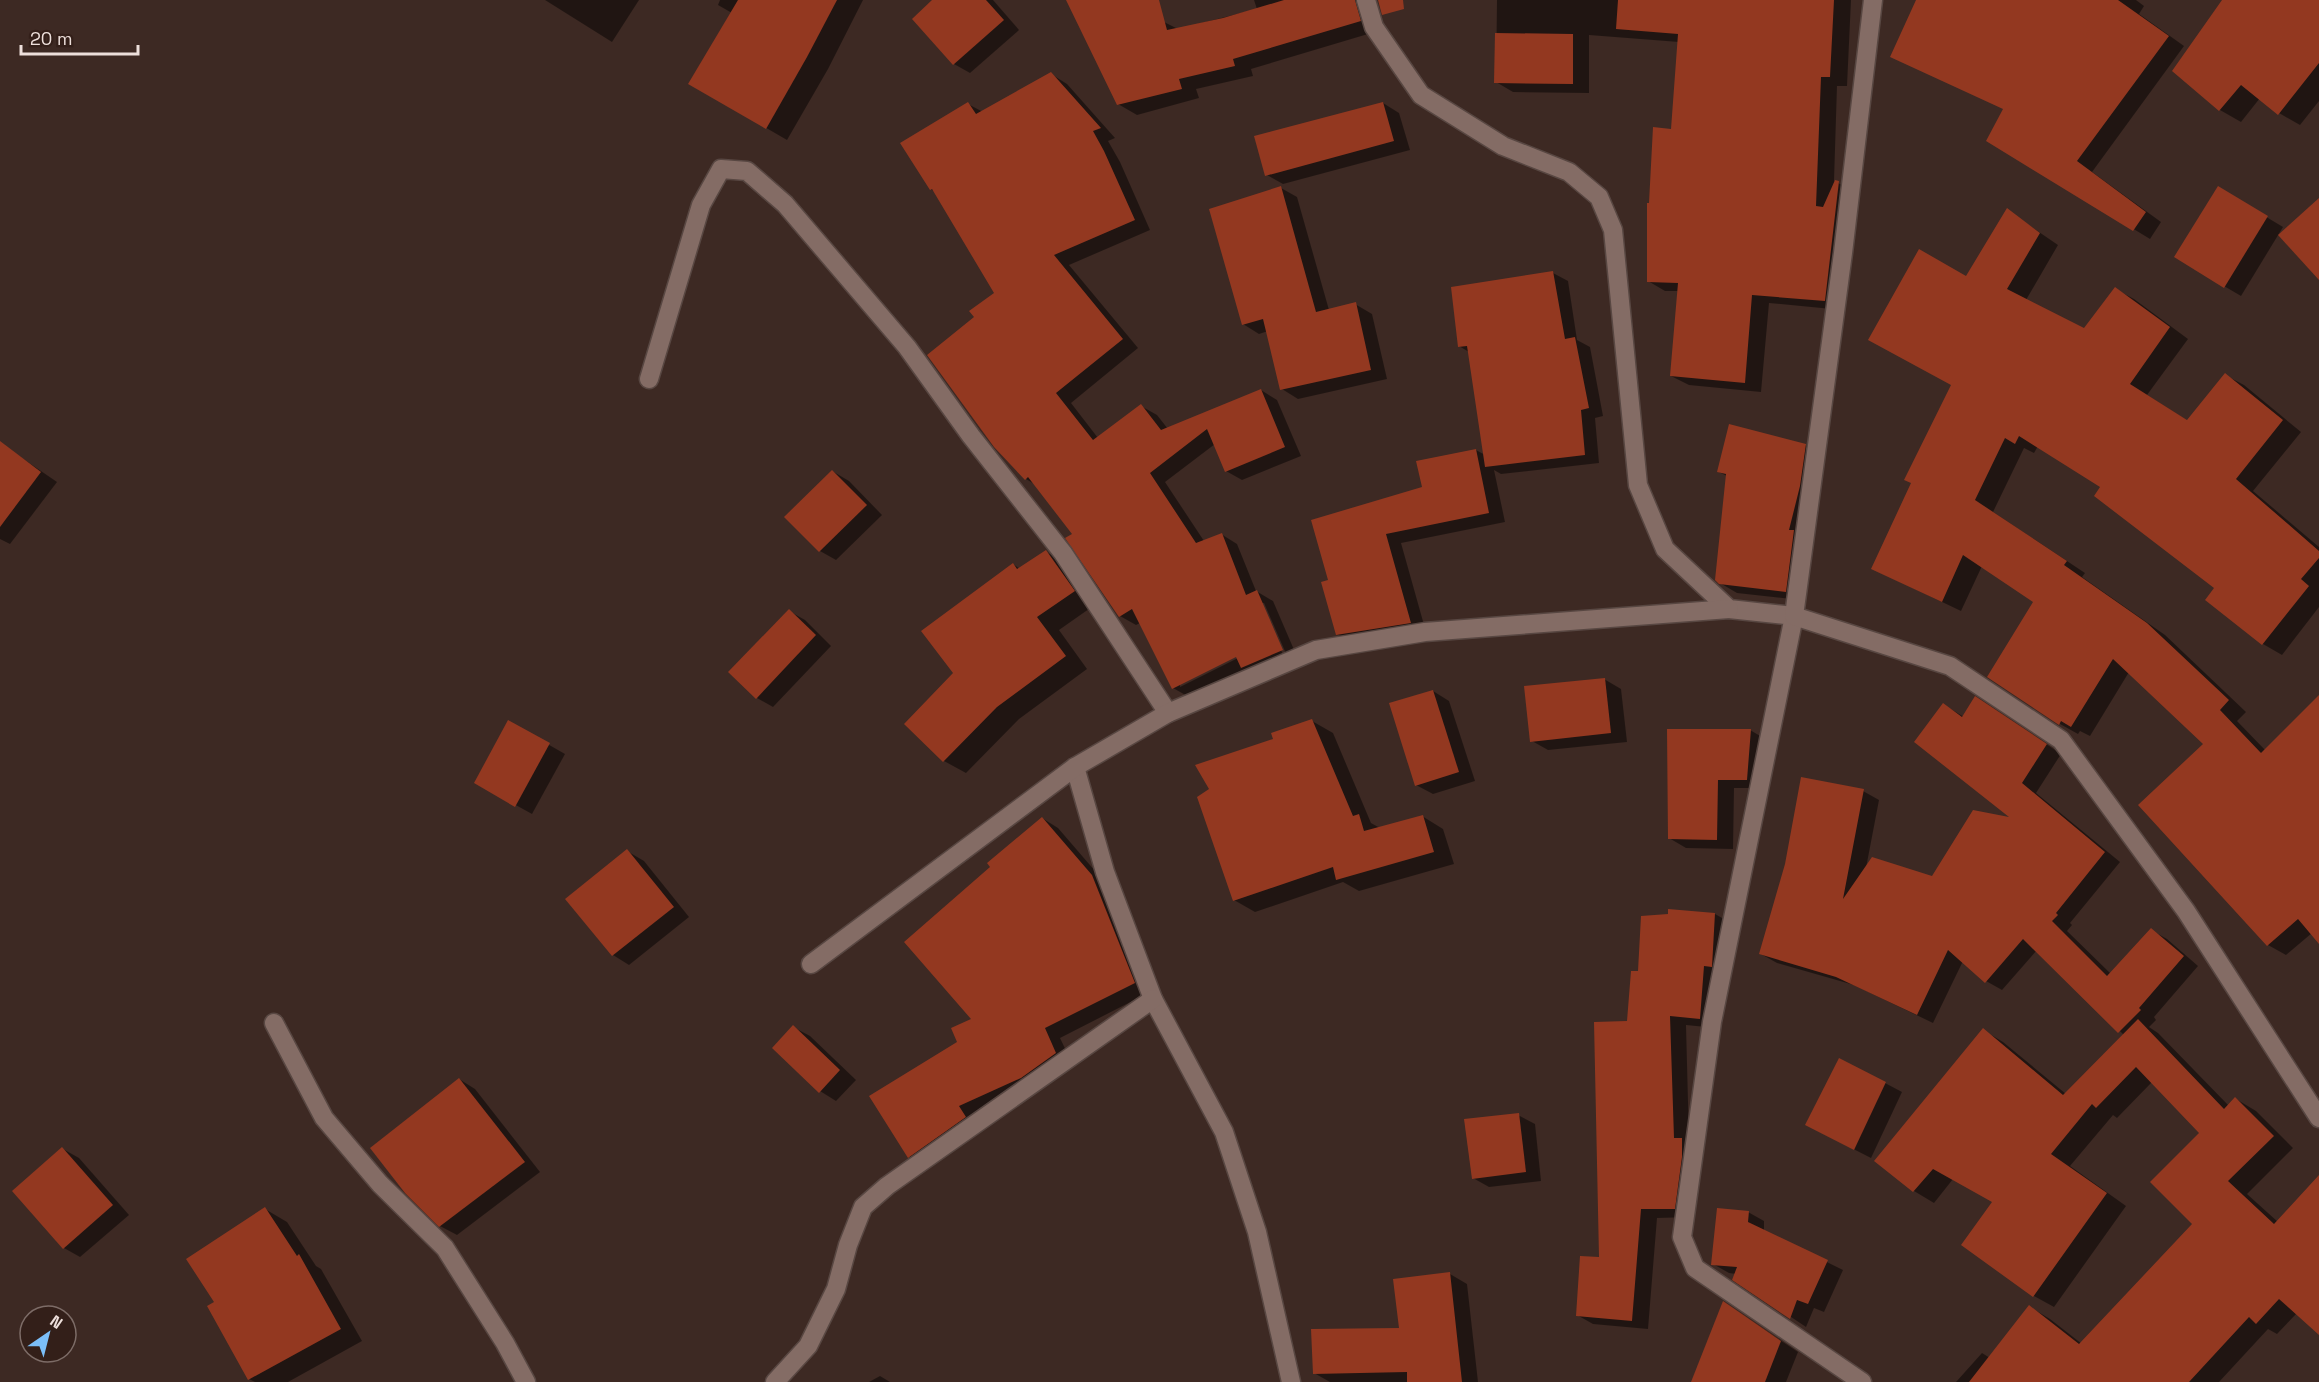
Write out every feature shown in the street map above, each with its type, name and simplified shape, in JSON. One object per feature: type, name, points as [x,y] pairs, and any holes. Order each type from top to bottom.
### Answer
[{"type":"street","points":[[1366,0],[1374,27],[1421,95],[1503,146],[1569,172],[1599,197],[1613,230],[1638,485],[1665,549],[1729,609]]},
{"type":"street","points":[[1862,1382],[1695,1268],[1682,1237],[1712,1022],[1794,616],[1843,253],[1873,0]]},
{"type":"street","points":[[649,379],[701,205],[721,169],[747,171],[784,204],[907,347],[971,436],[1063,553],[1168,713]]},
{"type":"street","points":[[811,964],[1075,767],[1168,713],[1316,650],[1425,632],[1729,609],[1794,616],[1950,666],[2061,740],[2186,912],[2319,1118]]},
{"type":"street","points":[[1075,767],[1105,872],[1153,999],[1224,1132],[1257,1232],[1291,1382]]},
{"type":"street","points":[[775,1382],[808,1346],[836,1289],[848,1245],[863,1207],[887,1186],[1153,999]]},
{"type":"street","points":[[274,1023],[324,1118],[380,1184],[445,1248],[505,1343],[526,1382]]},
{"type":"building","points":[[738,0],[837,0],[766,129],[688,84]]},
{"type":"building","points":[[932,0],[986,0],[1004,20],[953,65],[912,19]]},
{"type":"building","points":[[1066,0],[1159,0],[1167,30],[1223,18],[1284,0],[1355,0],[1361,21],[1233,59],[1235,66],[1179,79],[1182,89],[1117,105]]},
{"type":"building","points":[[1378,0],[1403,0],[1404,9],[1382,15]]},
{"type":"building","points":[[1618,0],[1834,0],[1830,77],[1821,77],[1816,206],[1823,207],[1835,180],[1839,181],[1825,301],[1752,295],[1745,383],[1670,376],[1678,283],[1647,282],[1647,203],[1649,203],[1653,127],[1671,129],[1678,34],[1616,29]]},
{"type":"building","points":[[1916,0],[2118,0],[2169,36],[2077,161],[2146,212],[2133,231],[1986,141],[2003,109],[1890,57]]},
{"type":"building","points":[[2222,0],[2319,0],[2319,63],[2278,115],[2241,85],[2219,111],[2172,71]]},
{"type":"building","points":[[1495,33],[1573,34],[1573,84],[1494,83]]},
{"type":"building","points":[[1051,72],[1101,128],[1093,131],[1135,220],[1054,255],[1123,339],[1056,393],[1093,440],[1141,404],[1161,430],[1261,389],[1285,447],[1225,472],[1207,429],[1150,473],[1196,543],[1222,533],[1246,595],[1257,590],[1283,650],[1241,668],[1236,657],[1172,689],[1132,609],[1119,617],[1065,538],[1072,534],[1028,477],[1025,480],[994,447],[927,355],[974,317],[969,311],[994,293],[932,189],[930,190],[900,143],[968,102],[976,114]]},
{"type":"building","points":[[1383,102],[1394,141],[1265,176],[1254,136]]},
{"type":"building","points":[[1281,186],[1316,312],[1356,302],[1371,370],[1280,390],[1263,319],[1242,325],[1209,209]]},
{"type":"building","points":[[2218,186],[2268,216],[2224,288],[2174,257]]},
{"type":"building","points":[[2319,198],[2319,280],[2278,235]]},
{"type":"building","points":[[2007,208],[2040,233],[2007,289],[2084,328],[2115,287],[2170,327],[2130,384],[2187,420],[2225,373],[2283,420],[2236,479],[2319,551],[2319,558],[2301,579],[2309,586],[2262,645],[2205,600],[2214,588],[2094,496],[2100,487],[2019,436],[2015,444],[2005,438],[1975,500],[2067,561],[2064,565],[2147,623],[2229,700],[2220,710],[2261,753],[2319,695],[2319,944],[2298,919],[2267,946],[2138,805],[2203,744],[2113,659],[2071,727],[2061,721],[2059,725],[1987,677],[2033,602],[1963,555],[1942,602],[1871,569],[1911,483],[1904,480],[1951,385],[1868,340],[1919,249],[1966,276]]},
{"type":"building","points":[[1553,271],[1565,339],[1575,337],[1589,408],[1581,410],[1585,455],[1485,467],[1467,346],[1458,347],[1451,287]]},
{"type":"building","points":[[1729,424],[1806,444],[1800,486],[1789,530],[1794,530],[1786,592],[1719,584],[1715,580],[1726,474],[1717,472]]},
{"type":"building","points":[[0,441],[41,472],[0,527]]},
{"type":"building","points":[[1476,449],[1489,513],[1386,534],[1411,623],[1336,635],[1321,582],[1328,580],[1311,520],[1422,487],[1416,461]]},
{"type":"building","points":[[832,470],[867,505],[819,552],[784,517]]},
{"type":"building","points":[[1046,550],[1075,591],[1037,617],[1066,656],[997,707],[943,762],[904,724],[953,673],[921,631],[1013,563],[1017,569]]},
{"type":"building","points":[[789,609],[816,635],[756,699],[728,672]]},
{"type":"building","points":[[1605,678],[1611,733],[1530,742],[1524,686]]},
{"type":"building","points":[[1433,690],[1459,772],[1415,786],[1389,703]]},
{"type":"building","points":[[1975,696],[2047,744],[2022,783],[2105,852],[2052,921],[2107,976],[2151,928],[2184,956],[2139,1008],[2141,1010],[2118,1033],[2023,939],[1985,983],[1948,950],[1917,1015],[1836,977],[1759,954],[1785,864],[1801,777],[1864,789],[1843,899],[1872,857],[1932,876],[1973,810],[2009,817],[1914,742],[1943,703],[1962,717]]},
{"type":"building","points":[[1312,719],[1353,816],[1359,814],[1364,831],[1423,815],[1434,852],[1336,880],[1333,867],[1233,901],[1197,797],[1209,789],[1195,765],[1273,739],[1271,733]]},
{"type":"building","points":[[508,720],[550,743],[515,807],[474,783]]},
{"type":"building","points":[[1667,729],[1751,729],[1747,780],[1718,780],[1717,840],[1668,839]]},
{"type":"building","points":[[1042,817],[1092,875],[1135,983],[1045,1028],[1056,1053],[1021,1078],[959,1106],[966,1117],[908,1158],[869,1096],[957,1042],[951,1028],[971,1019],[904,942],[990,867],[987,863]]},
{"type":"building","points":[[627,849],[674,907],[612,956],[565,899]]},
{"type":"building","points":[[1668,909],[1715,913],[1712,967],[1704,966],[1700,1019],[1670,1016],[1674,1138],[1682,1138],[1682,1157],[1675,1209],[1641,1209],[1632,1321],[1576,1316],[1580,1256],[1599,1257],[1594,1022],[1627,1021],[1631,971],[1638,971],[1641,916],[1668,914]]},
{"type":"building","points":[[2138,1019],[2224,1109],[2235,1097],[2274,1136],[2228,1181],[2274,1224],[2319,1175],[2319,1335],[2279,1299],[2256,1324],[2249,1317],[2189,1382],[1969,1382],[2029,1305],[2079,1344],[2192,1224],[2150,1182],[2199,1133],[2136,1067],[2096,1108],[2092,1104],[2051,1154],[2107,1193],[2033,1297],[1961,1245],[1992,1202],[1933,1169],[1913,1192],[1874,1161],[1983,1028],[2063,1095]]},
{"type":"building","points":[[793,1025],[840,1070],[819,1093],[772,1048]]},
{"type":"building","points":[[1839,1058],[1886,1082],[1854,1150],[1805,1125]]},
{"type":"building","points":[[459,1078],[525,1162],[439,1227],[405,1193],[370,1148]]},
{"type":"building","points":[[1519,1113],[1526,1172],[1472,1179],[1464,1119]]},
{"type":"building","points":[[62,1147],[113,1205],[63,1249],[12,1191]]},
{"type":"building","points":[[265,1207],[297,1256],[299,1254],[341,1329],[248,1380],[207,1306],[214,1302],[186,1259]]},
{"type":"building","points":[[1717,1208],[1749,1211],[1748,1222],[1828,1260],[1808,1304],[1797,1300],[1790,1319],[1732,1280],[1737,1267],[1711,1265]]},
{"type":"building","points":[[1450,1272],[1462,1382],[1407,1382],[1407,1372],[1313,1374],[1311,1329],[1399,1328],[1393,1279]]},
{"type":"building","points":[[1723,1301],[1781,1341],[1765,1382],[1691,1382]]}]
